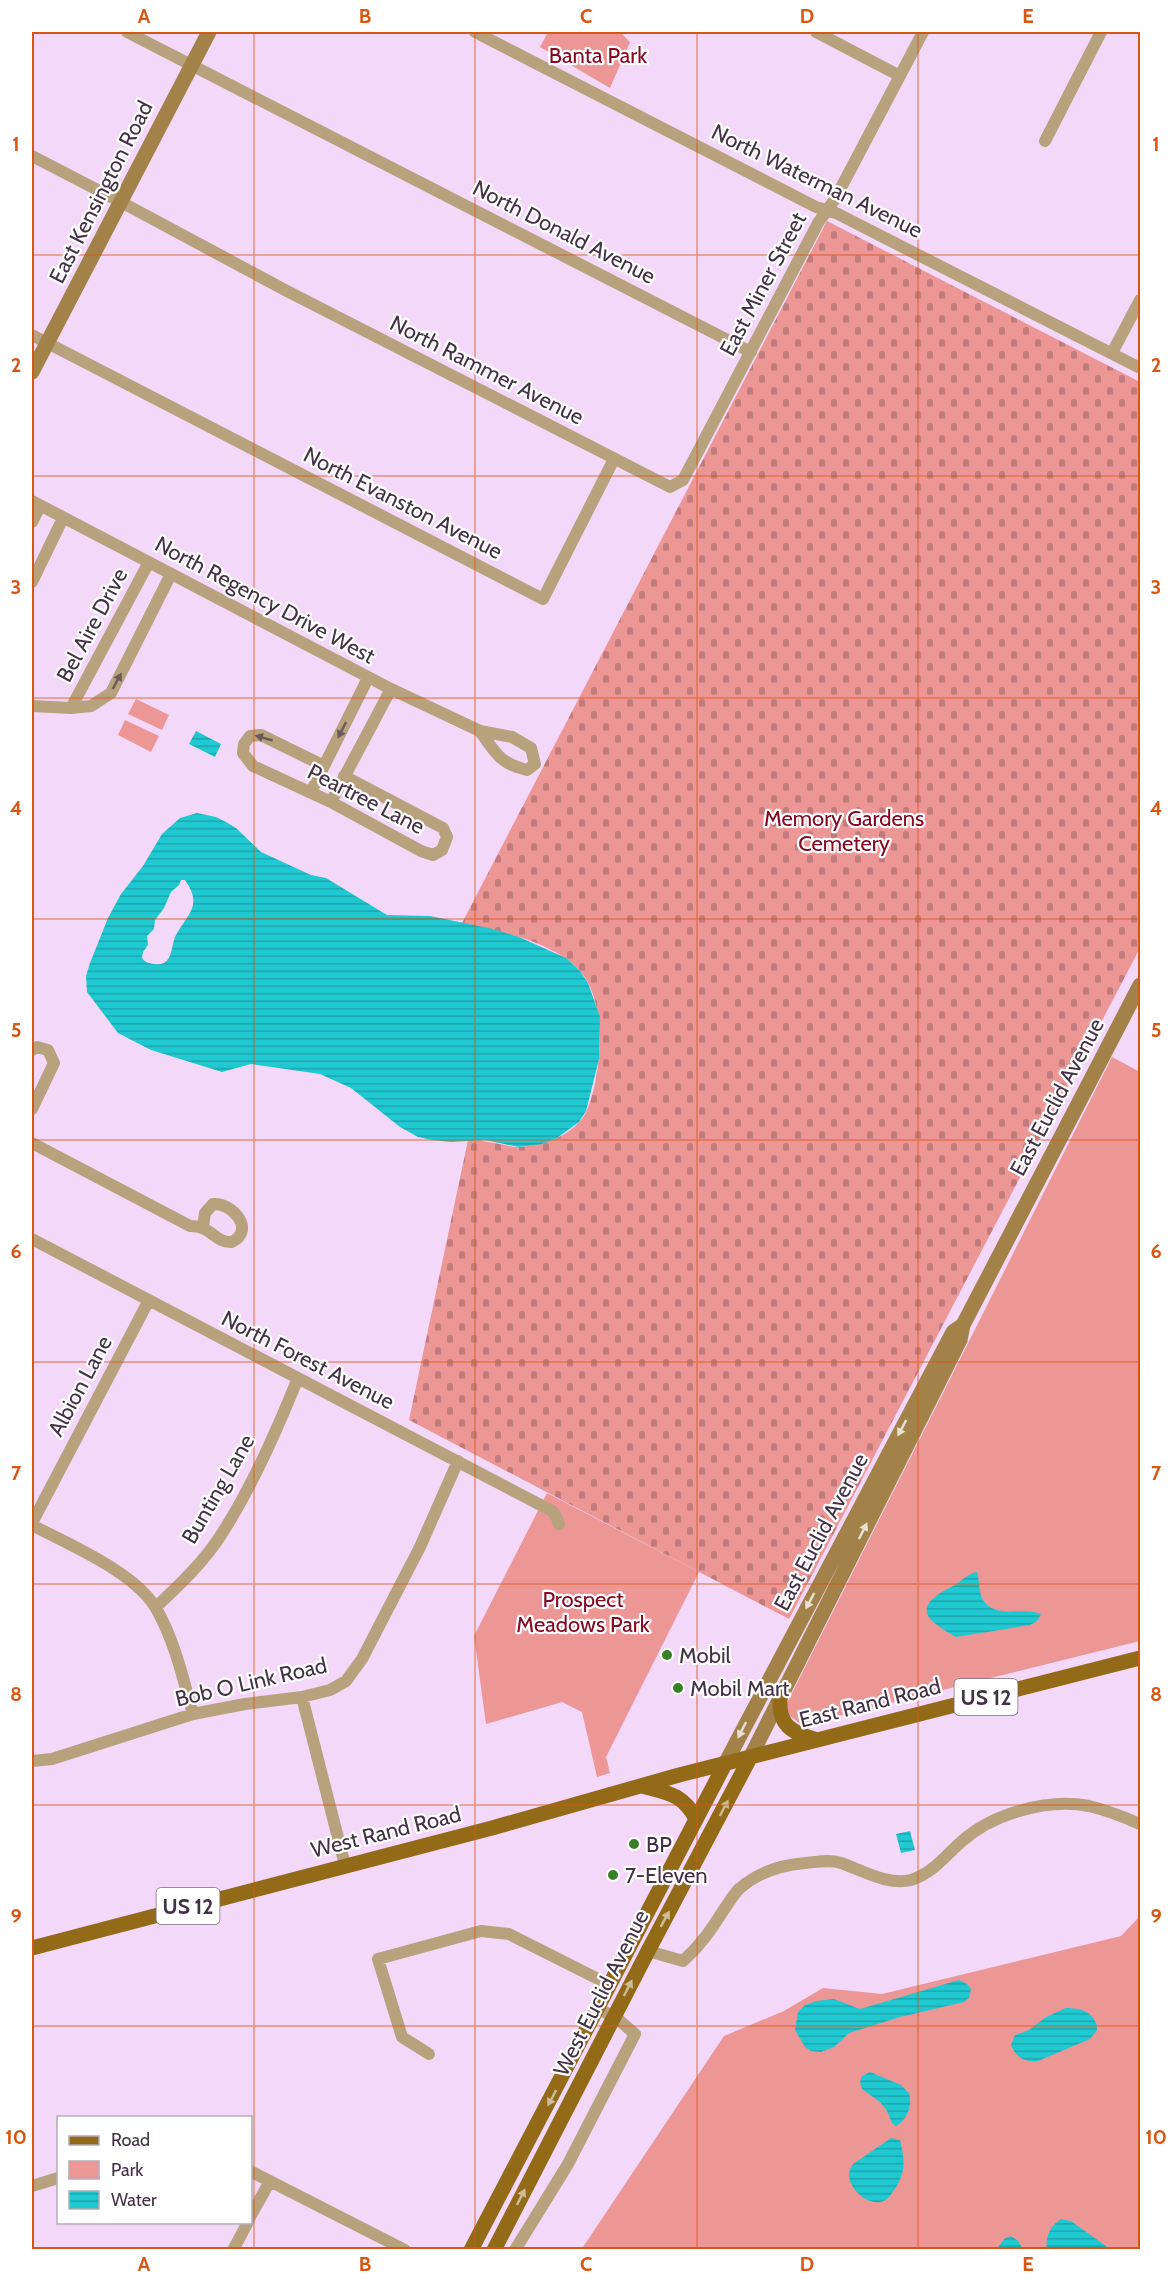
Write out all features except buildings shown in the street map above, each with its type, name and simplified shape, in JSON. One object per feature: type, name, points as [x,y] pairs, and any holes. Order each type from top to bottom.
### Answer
[{"type":"main road","name":"East Kensington Road","points":[[32,372],[209,32]]},
{"type":"main road","name":"East Euclid Avenue","points":[[750,1758],[960,1340],[963,1325],[1140,985]]},
{"type":"main road","name":"East Euclid Avenue","points":[[725,1764],[953,1332],[963,1325]]},
{"type":"main road","name":"East Rand Road","points":[[750,1758],[1140,1658]]},
{"type":"main road","points":[[780,1697],[779,1711],[783,1722],[789,1729],[817,1740]]},
{"type":"main road","name":"West Rand Road","points":[[32,1948],[750,1758]]},
{"type":"main road","name":"West Euclid Avenue","points":[[494,2250],[750,1758]]},
{"type":"main road","name":"West Euclid Avenue","points":[[471,2250],[725,1764]]},
{"type":"main road","points":[[642,1786],[677,1796],[691,1809],[696,1819]]},
{"type":"street","name":"North Donald Avenue","points":[[127,32],[751,351]]},
{"type":"street","name":"North Waterman Avenue","points":[[476,32],[805,201],[1140,368]]},
{"type":"street","points":[[816,32],[900,75]]},
{"type":"street","name":"East Miner Street","points":[[670,487],[683,480],[818,222],[835,200],[923,32]]},
{"type":"street","points":[[1045,141],[1101,32]]},
{"type":"street","name":"North Rammer Avenue","points":[[32,156],[285,290],[670,487]]},
{"type":"street","points":[[1112,353],[1140,300]]},
{"type":"street","name":"North Evanston Avenue","points":[[32,335],[543,599],[614,459]]},
{"type":"street","points":[[32,522],[36,504]]},
{"type":"street","name":"North Regency Drive West","points":[[36,504],[368,678],[480,731]]},
{"type":"street","points":[[32,582],[63,518]]},
{"type":"street","name":"Bel Aire Drive","points":[[71,708],[149,562]]},
{"type":"street","name":"Bel Aire Drive","points":[[32,706],[71,708],[91,706],[111,693],[171,574]]},
{"type":"street","points":[[311,792],[368,678]]},
{"type":"street","points":[[331,802],[391,689]]},
{"type":"street","name":"Peartree Lane","points":[[324,766],[261,735],[250,736],[244,744],[243,753],[253,766],[331,802],[421,851],[433,855],[442,850],[447,837],[443,828],[344,776]]},
{"type":"street","points":[[32,1050],[37,1047],[48,1050],[54,1063],[32,1109]]},
{"type":"street","points":[[32,1143],[190,1226],[203,1226]]},
{"type":"street","name":"North Forest Avenue","points":[[32,1239],[552,1511],[558,1524]]},
{"type":"street","name":"Albion Lane","points":[[32,1524],[148,1300]]},
{"type":"street","name":"Bunting Lane","points":[[156,1608],[194,1570],[220,1536],[247,1489],[279,1424],[298,1378]]},
{"type":"street","name":"Bob O Link Road","points":[[32,1761],[52,1759],[193,1714],[245,1704],[302,1697],[330,1690],[346,1681],[362,1659],[420,1547],[458,1461]]},
{"type":"street","points":[[32,1524],[117,1571],[141,1591],[156,1608],[172,1641],[193,1714]]},
{"type":"street","points":[[302,1697],[345,1865]]},
{"type":"street","points":[[648,1951],[683,1960],[701,1945],[738,1890],[764,1873],[788,1864],[836,1861],[879,1877],[891,1880],[910,1880],[932,1870],[962,1841],[980,1828],[997,1818],[1032,1808],[1063,1805],[1088,1806],[1140,1824]]},
{"type":"street","points":[[429,2054],[402,2037],[378,1959],[481,1931],[509,1934],[610,1985]]},
{"type":"street","points":[[515,2250],[568,2164],[635,2034],[614,2017],[598,2008]]},
{"type":"street","points":[[252,2172],[405,2250]]},
{"type":"street","points":[[32,2186],[57,2178]]},
{"type":"street","points":[[252,2213],[270,2181]]},
{"type":"street","points":[[233,2250],[247,2224]]},
{"type":"green space","name":"Banta Park","points":[[548,32],[620,32],[630,42],[610,88],[540,47]]},
{"type":"green space","name":"Memory Gardens Cemetery","points":[[827,221],[1140,382],[1140,948],[789,1619],[409,1420],[468,1140],[521,1147],[549,1141],[566,1133],[575,1127],[587,1110],[599,1058],[600,1038],[595,1000],[588,983],[579,970],[568,960],[540,944],[462,923]]},
{"type":"green space","points":[[136,699],[169,715],[162,730],[128,714]]},
{"type":"green space","points":[[125,720],[159,736],[151,752],[118,735]]},
{"type":"green space","points":[[1112,1057],[1140,1072],[1140,1641],[802,1725],[790,1716],[786,1705]]},
{"type":"green space","name":"Prospect Meadows Park","points":[[547,1493],[699,1572],[606,1757],[610,1773],[597,1777],[582,1712],[562,1702],[486,1724],[474,1636]]},
{"type":"green space","points":[[1140,1916],[1140,2249],[581,2250],[724,2036],[784,2011],[823,1988],[882,1994],[1121,1936]]},
{"type":"water","points":[[196,731],[221,744],[215,757],[189,744]]},
{"type":"water","points":[[197,813],[216,817],[236,828],[261,852],[311,875],[326,878],[387,915],[430,916],[493,929],[519,937],[566,958],[580,971],[588,983],[600,1017],[599,1059],[586,1111],[579,1122],[557,1138],[542,1144],[519,1147],[485,1140],[451,1142],[432,1140],[418,1137],[400,1127],[351,1088],[320,1074],[251,1064],[222,1072],[151,1050],[118,1033],[87,992],[86,976],[108,918],[121,894],[143,866],[162,834],[180,818]],"holes":[[[181,880],[185,880],[193,896],[192,909],[176,935],[168,959],[160,964],[147,962],[142,958],[148,945],[147,936],[154,929],[155,920],[164,908],[171,892]]]},
{"type":"water","points":[[977,1572],[981,1597],[988,1606],[995,1610],[1041,1614],[1037,1621],[1030,1625],[956,1637],[936,1624],[927,1612],[927,1606],[940,1593]]},
{"type":"water","points":[[910,1831],[915,1850],[901,1853],[896,1834]]},
{"type":"water","points":[[959,1980],[971,1989],[969,1998],[964,2002],[900,2017],[849,2033],[834,2047],[821,2052],[811,2051],[805,2047],[795,2030],[798,2012],[805,2005],[817,2001],[834,1999],[860,2009]]},
{"type":"water","points":[[1066,2008],[1081,2010],[1092,2017],[1097,2030],[1090,2039],[1038,2061],[1025,2060],[1018,2056],[1011,2045],[1015,2035],[1029,2030],[1046,2017]]},
{"type":"water","points":[[870,2072],[901,2085],[909,2093],[908,2112],[896,2126],[880,2102],[862,2089],[860,2082],[862,2076]]},
{"type":"water","points":[[891,2138],[900,2140],[903,2154],[902,2172],[898,2184],[888,2198],[880,2202],[873,2202],[855,2190],[849,2177],[850,2170],[853,2164]]},
{"type":"water","points":[[1061,2219],[1071,2221],[1110,2249],[1047,2249],[1049,2232]]},
{"type":"water","points":[[1011,2236],[1023,2249],[997,2249],[1004,2239]]},
{"type":"place","name":"Mobil","points":[[667,1655]]},
{"type":"place","name":"Mobil Mart","points":[[678,1688]]},
{"type":"place","name":"BP","points":[[634,1844]]},
{"type":"place","name":"7-Eleven","points":[[613,1875]]}]
